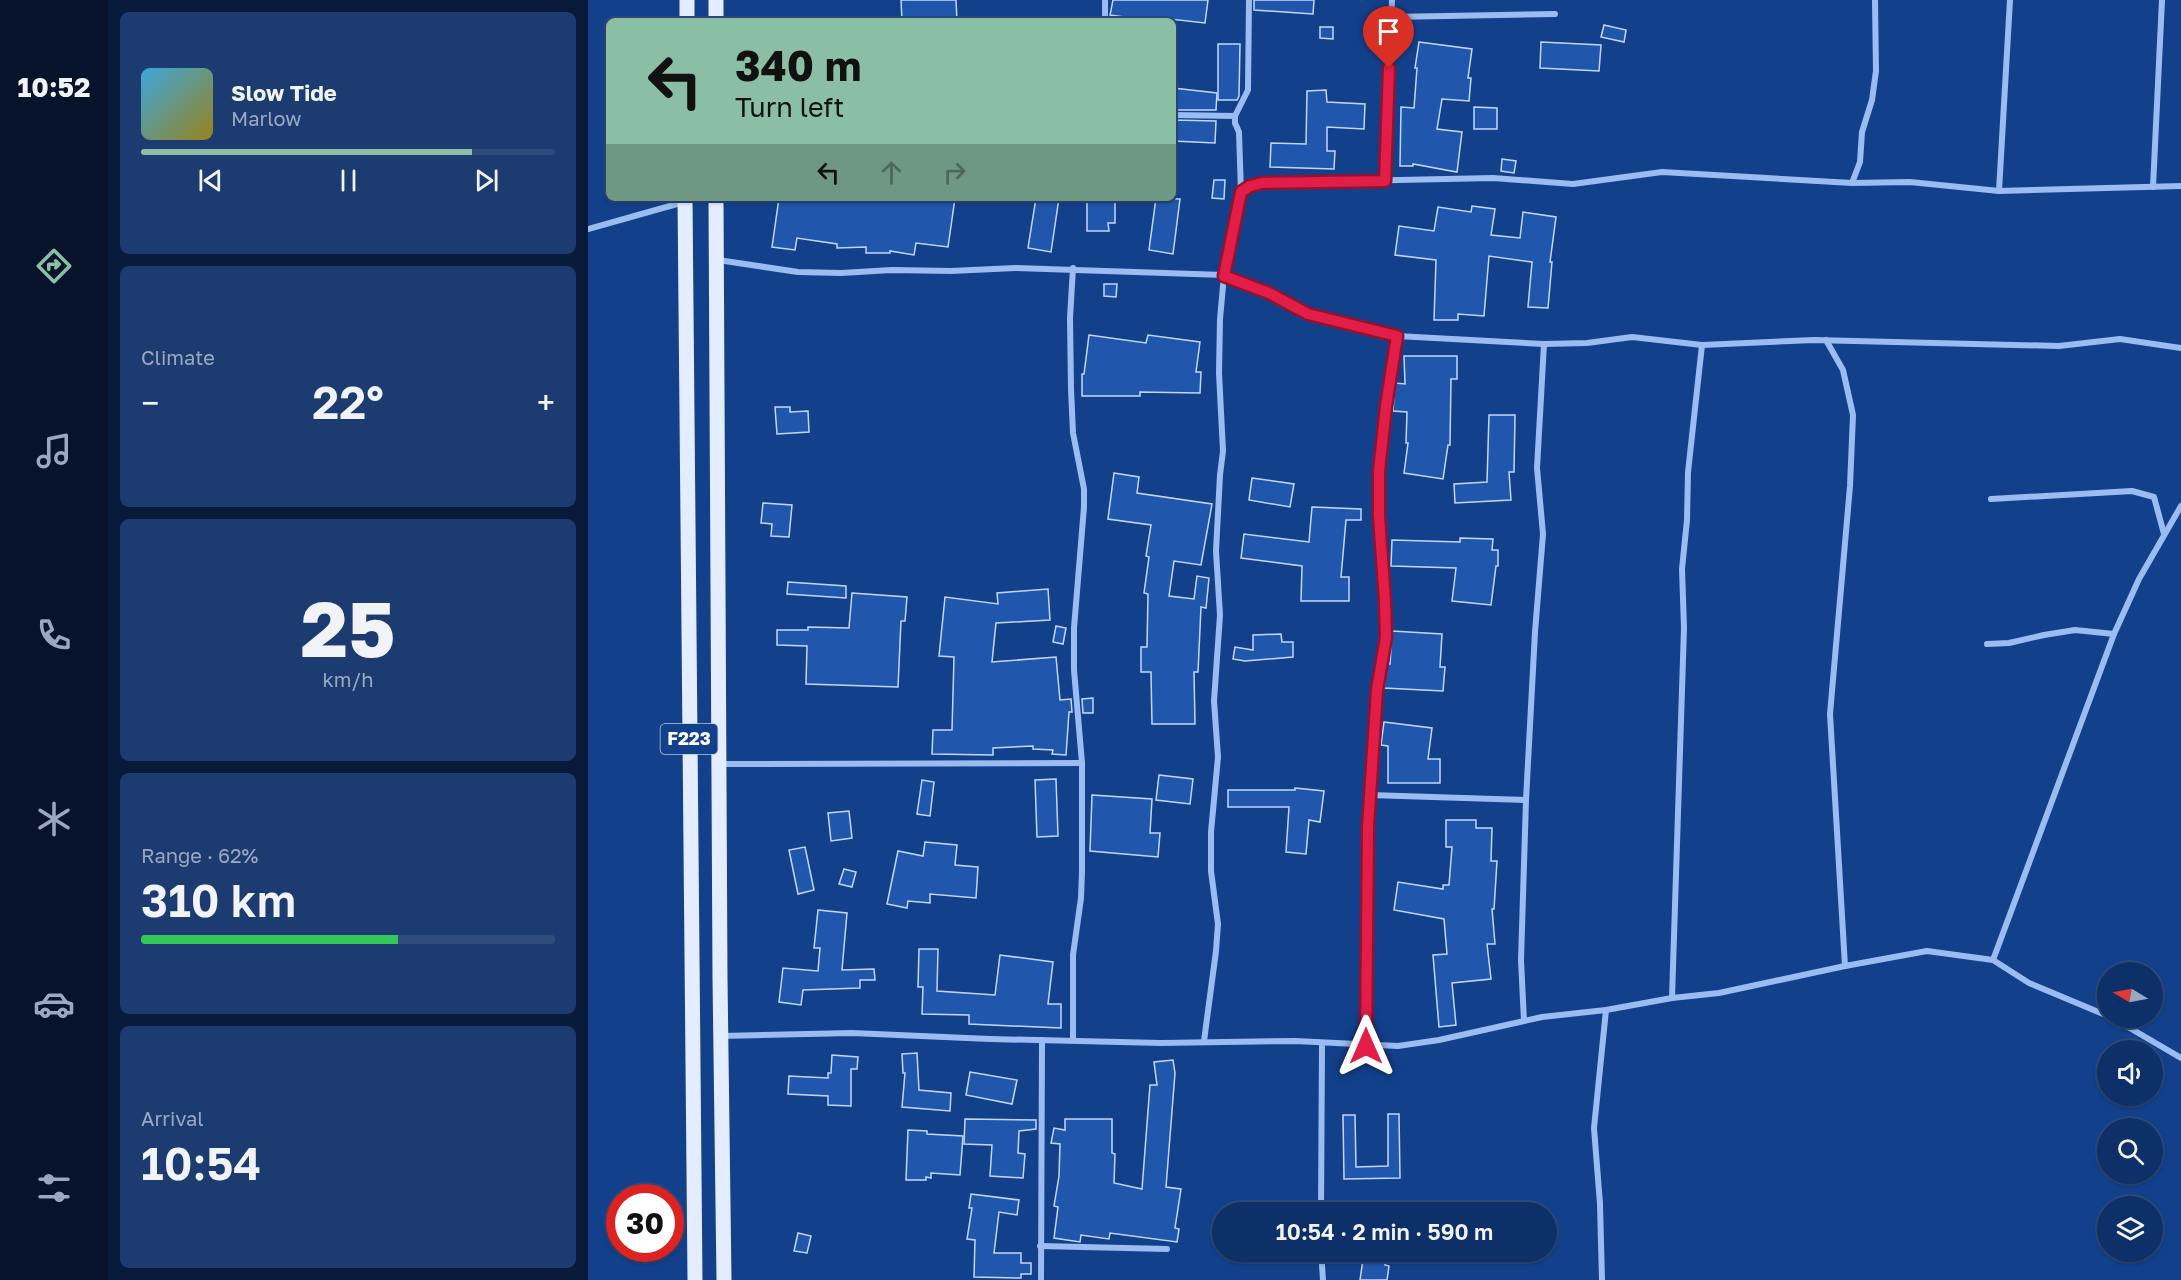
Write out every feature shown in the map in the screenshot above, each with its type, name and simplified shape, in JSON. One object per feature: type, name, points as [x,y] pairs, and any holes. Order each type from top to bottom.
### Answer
[{"type":"main road","points":[[687,0],[687,18]]},
{"type":"main road","points":[[716,0],[716,18]]},
{"type":"main road","name":"F223","points":[[685,201],[694,1280]]},
{"type":"main road","name":"F223","points":[[716,201],[720,1036],[724,1280]]},
{"type":"street","points":[[1105,0],[1105,18]]},
{"type":"street","points":[[1204,1041],[1218,924],[1212,882],[1211,842],[1218,757],[1214,701],[1221,615],[1216,551],[1223,451],[1219,358],[1224,276],[1241,192],[1239,132],[1235,116],[1248,90],[1249,0]]},
{"type":"street","points":[[1385,181],[1392,0]]},
{"type":"street","points":[[1852,183],[1860,162],[1862,132],[1872,100],[1876,71],[1875,0]]},
{"type":"street","points":[[1999,191],[2010,0]]},
{"type":"street","points":[[2153,187],[2162,0]]},
{"type":"street","points":[[1391,17],[1556,14]]},
{"type":"street","points":[[1176,115],[1235,116]]},
{"type":"street","points":[[1241,192],[1250,186],[1262,183],[1493,178],[1573,184],[1662,172],[1852,183],[1910,182],[1999,191],[2181,186]]},
{"type":"street","points":[[588,229],[682,201]]},
{"type":"street","points":[[717,260],[798,272],[1073,268],[1224,276],[1269,293],[1308,314],[1397,336],[1544,344],[1587,343],[1632,337],[1702,345],[1826,340],[2059,346],[2120,339],[2181,348]]},
{"type":"street","points":[[1073,268],[1070,318],[1073,433],[1084,489],[1074,628],[1074,670],[1082,763],[1082,871],[1081,898],[1073,955],[1073,1040]]},
{"type":"street","points":[[1366,1046],[1370,795],[1377,690],[1386,637],[1379,516],[1379,471],[1397,336]]},
{"type":"street","points":[[1826,340],[1843,370],[1853,416],[1849,498],[1830,714],[1845,966]]},
{"type":"street","points":[[1524,1021],[1521,960],[1526,800],[1543,534],[1537,468],[1544,344]]},
{"type":"street","points":[[1672,998],[1684,628],[1682,569],[1687,520],[1688,472],[1702,345]]},
{"type":"street","points":[[1991,499],[2132,491],[2154,497],[2164,534]]},
{"type":"street","points":[[1993,960],[2114,634],[2139,579],[2181,506]]},
{"type":"street","points":[[1987,644],[2009,644],[2075,630],[2114,634]]},
{"type":"street","points":[[719,764],[1082,763]]},
{"type":"street","points":[[1370,795],[1526,800]]},
{"type":"street","points":[[720,1036],[843,1033],[1042,1040],[1398,1046],[1524,1021],[1719,993],[1927,951],[1993,960],[2029,982],[2097,1011]]},
{"type":"street","points":[[1602,1280],[1601,1215],[1594,1128],[1606,1010]]},
{"type":"street","points":[[2130,1028],[2181,1058]]},
{"type":"street","points":[[1041,1280],[1042,1040]]},
{"type":"street","points":[[1321,1202],[1322,1043]]},
{"type":"street","points":[[1040,1246],[1167,1249]]},
{"type":"street","points":[[1322,1262],[1323,1280]]},
{"type":"building","points":[[901,0],[956,0],[957,18],[902,18]]},
{"type":"building","points":[[1113,0],[1208,0],[1205,23],[1176,18],[1132,18],[1110,15]]},
{"type":"building","points":[[1254,0],[1314,0],[1313,14],[1254,10]]},
{"type":"building","points":[[1604,25],[1626,30],[1624,42],[1601,37]]},
{"type":"building","points":[[1320,27],[1333,27],[1333,39],[1320,38]]},
{"type":"building","points":[[1419,42],[1472,49],[1468,78],[1471,78],[1469,101],[1442,99],[1437,129],[1462,132],[1457,172],[1413,164],[1413,166],[1400,166],[1401,107],[1414,108],[1417,68],[1415,68]]},
{"type":"building","points":[[1541,42],[1601,45],[1599,71],[1540,68]]},
{"type":"building","points":[[1218,44],[1240,44],[1237,100],[1218,100]]},
{"type":"building","points":[[1176,88],[1217,93],[1216,110],[1176,110]]},
{"type":"building","points":[[1326,90],[1327,102],[1365,104],[1364,129],[1327,127],[1327,151],[1335,151],[1334,169],[1270,167],[1271,143],[1306,144],[1307,91]]},
{"type":"building","points":[[1474,107],[1497,108],[1497,129],[1474,129]]},
{"type":"building","points":[[1176,120],[1216,121],[1215,143],[1176,141]]},
{"type":"building","points":[[1502,159],[1516,161],[1514,173],[1501,171]]},
{"type":"building","points":[[1214,180],[1225,180],[1224,199],[1212,198]]},
{"type":"building","points":[[1180,199],[1173,254],[1149,250],[1156,201]]},
{"type":"building","points":[[779,201],[955,201],[948,247],[916,243],[914,255],[890,251],[890,253],[866,253],[866,247],[837,248],[837,244],[797,238],[795,250],[772,247]]},
{"type":"building","points":[[1036,201],[1059,201],[1051,252],[1028,248]]},
{"type":"building","points":[[1087,201],[1115,201],[1115,223],[1108,223],[1109,231],[1087,231]]},
{"type":"building","points":[[1472,206],[1495,209],[1491,235],[1520,238],[1523,212],[1556,217],[1550,262],[1552,262],[1548,308],[1528,307],[1532,262],[1489,256],[1484,316],[1458,314],[1458,320],[1434,320],[1436,260],[1395,255],[1399,226],[1434,231],[1438,207],[1471,212]]},
{"type":"building","points":[[1104,284],[1117,284],[1116,297],[1104,296]]},
{"type":"building","points":[[1089,335],[1146,343],[1148,335],[1200,342],[1196,372],[1201,372],[1200,393],[1140,392],[1140,396],[1082,396],[1082,374],[1084,374]]},
{"type":"building","points":[[1404,356],[1457,356],[1457,379],[1451,379],[1450,445],[1448,445],[1443,479],[1404,473],[1408,443],[1406,443],[1407,412],[1393,411],[1395,383],[1405,384]]},
{"type":"building","points":[[775,407],[790,407],[790,412],[808,411],[809,432],[777,434]]},
{"type":"building","points":[[1489,415],[1515,415],[1514,472],[1509,472],[1511,500],[1455,503],[1454,484],[1487,482]]},
{"type":"building","points":[[1114,473],[1139,477],[1137,493],[1212,504],[1201,565],[1174,561],[1169,596],[1194,599],[1197,576],[1209,578],[1206,608],[1201,607],[1198,672],[1194,672],[1195,724],[1152,724],[1151,672],[1141,672],[1141,647],[1147,647],[1148,594],[1144,593],[1151,525],[1108,519]]},
{"type":"building","points":[[1252,478],[1294,484],[1290,507],[1249,500]]},
{"type":"building","points":[[763,503],[792,505],[789,537],[771,536],[772,524],[761,523]]},
{"type":"building","points":[[1312,507],[1361,509],[1361,520],[1346,520],[1341,577],[1349,577],[1349,601],[1301,601],[1302,566],[1241,558],[1244,534],[1309,542]]},
{"type":"building","points":[[1460,538],[1493,539],[1492,550],[1498,550],[1498,566],[1496,566],[1491,605],[1452,601],[1456,568],[1391,566],[1392,540],[1460,542]]},
{"type":"building","points":[[788,582],[846,586],[846,598],[787,594]]},
{"type":"building","points":[[1048,589],[1050,620],[996,623],[992,662],[1056,657],[1060,700],[1071,699],[1072,712],[1069,712],[1066,755],[1052,754],[1053,750],[1033,749],[1033,746],[993,748],[993,755],[932,754],[933,730],[952,730],[954,657],[939,656],[945,597],[998,604],[997,593]]},
{"type":"building","points":[[852,593],[907,597],[905,621],[901,621],[898,687],[806,684],[807,646],[777,645],[777,630],[808,630],[808,627],[849,628]]},
{"type":"building","points":[[1056,626],[1066,628],[1063,644],[1053,642]]},
{"type":"building","points":[[1392,631],[1442,634],[1440,667],[1445,667],[1443,691],[1384,688],[1387,664],[1390,664]]},
{"type":"building","points":[[1281,634],[1282,642],[1293,642],[1293,657],[1245,661],[1233,659],[1235,647],[1253,650],[1253,635]]},
{"type":"building","points":[[1093,698],[1093,713],[1083,713],[1082,699]]},
{"type":"building","points":[[1384,722],[1432,728],[1428,759],[1440,759],[1440,783],[1388,783],[1388,746],[1381,745]]},
{"type":"building","points":[[1159,775],[1193,779],[1190,804],[1156,800]]},
{"type":"building","points":[[1056,779],[1058,836],[1037,837],[1035,780]]},
{"type":"building","points":[[922,780],[934,782],[930,816],[917,814]]},
{"type":"building","points":[[1295,788],[1324,791],[1320,822],[1309,820],[1306,854],[1286,852],[1289,807],[1228,807],[1228,790],[1295,790]]},
{"type":"building","points":[[1092,795],[1152,799],[1150,833],[1160,833],[1158,857],[1090,851]]},
{"type":"building","points":[[849,811],[852,838],[831,841],[828,813]]},
{"type":"building","points":[[1446,820],[1476,820],[1476,828],[1492,828],[1491,861],[1497,861],[1494,909],[1492,909],[1495,944],[1487,944],[1491,979],[1452,983],[1456,1025],[1439,1027],[1433,955],[1447,954],[1444,919],[1394,910],[1398,882],[1443,889],[1443,885],[1449,885],[1452,847],[1446,847]]},
{"type":"building","points":[[925,842],[957,845],[955,865],[978,867],[976,898],[930,894],[930,903],[908,901],[907,908],[887,904],[898,851],[923,856]]},
{"type":"building","points":[[805,847],[814,890],[798,894],[789,850]]},
{"type":"building","points":[[844,869],[856,872],[852,887],[839,884]]},
{"type":"building","points":[[818,910],[847,913],[842,970],[874,969],[875,980],[860,980],[860,988],[803,990],[801,1005],[779,1002],[783,968],[818,971],[820,948],[814,948]]},
{"type":"building","points":[[919,949],[938,949],[937,991],[995,995],[1000,955],[1053,962],[1048,1004],[1061,1004],[1061,1028],[969,1024],[969,1015],[922,1014],[923,987],[918,987]]},
{"type":"building","points":[[917,1053],[919,1090],[951,1093],[950,1111],[902,1107],[905,1073],[903,1073],[902,1054]]},
{"type":"building","points":[[832,1055],[858,1057],[857,1069],[851,1069],[851,1106],[828,1105],[828,1096],[788,1094],[789,1076],[828,1078],[828,1073],[831,1073]]},
{"type":"building","points":[[1173,1060],[1175,1073],[1166,1187],[1181,1189],[1175,1228],[1179,1229],[1177,1242],[1110,1233],[1109,1239],[1081,1235],[1080,1242],[1054,1238],[1058,1207],[1054,1206],[1059,1176],[1060,1144],[1051,1143],[1054,1128],[1065,1130],[1065,1119],[1112,1119],[1112,1153],[1115,1154],[1114,1183],[1142,1189],[1150,1085],[1157,1085],[1154,1062]]},
{"type":"building","points":[[970,1072],[1017,1080],[1012,1104],[966,1095]]},
{"type":"building","points":[[1388,1114],[1399,1114],[1400,1178],[1344,1179],[1343,1115],[1355,1115],[1356,1167],[1388,1166]]},
{"type":"building","points":[[965,1119],[1036,1120],[1036,1129],[1019,1131],[1018,1153],[1025,1154],[1023,1178],[990,1176],[992,1145],[964,1144]]},
{"type":"building","points":[[908,1130],[927,1131],[927,1134],[963,1136],[960,1175],[931,1173],[931,1178],[926,1177],[926,1180],[906,1180]]},
{"type":"building","points":[[971,1194],[1019,1200],[1017,1215],[999,1212],[994,1253],[1021,1253],[1021,1263],[1031,1263],[1031,1274],[1021,1274],[1021,1278],[974,1277],[975,1240],[967,1239],[972,1208],[969,1208]]},
{"type":"building","points":[[798,1233],[811,1236],[807,1253],[794,1251]]},
{"type":"building","points":[[1363,1262],[1385,1262],[1385,1265],[1389,1266],[1387,1280],[1360,1280]]},
{"type":"route","points":[[1366,1046],[1368,827],[1377,690],[1386,637],[1379,516],[1379,471],[1397,336],[1308,314],[1269,293],[1224,276],[1241,192],[1250,186],[1262,183],[1385,181],[1389,68]]}]
